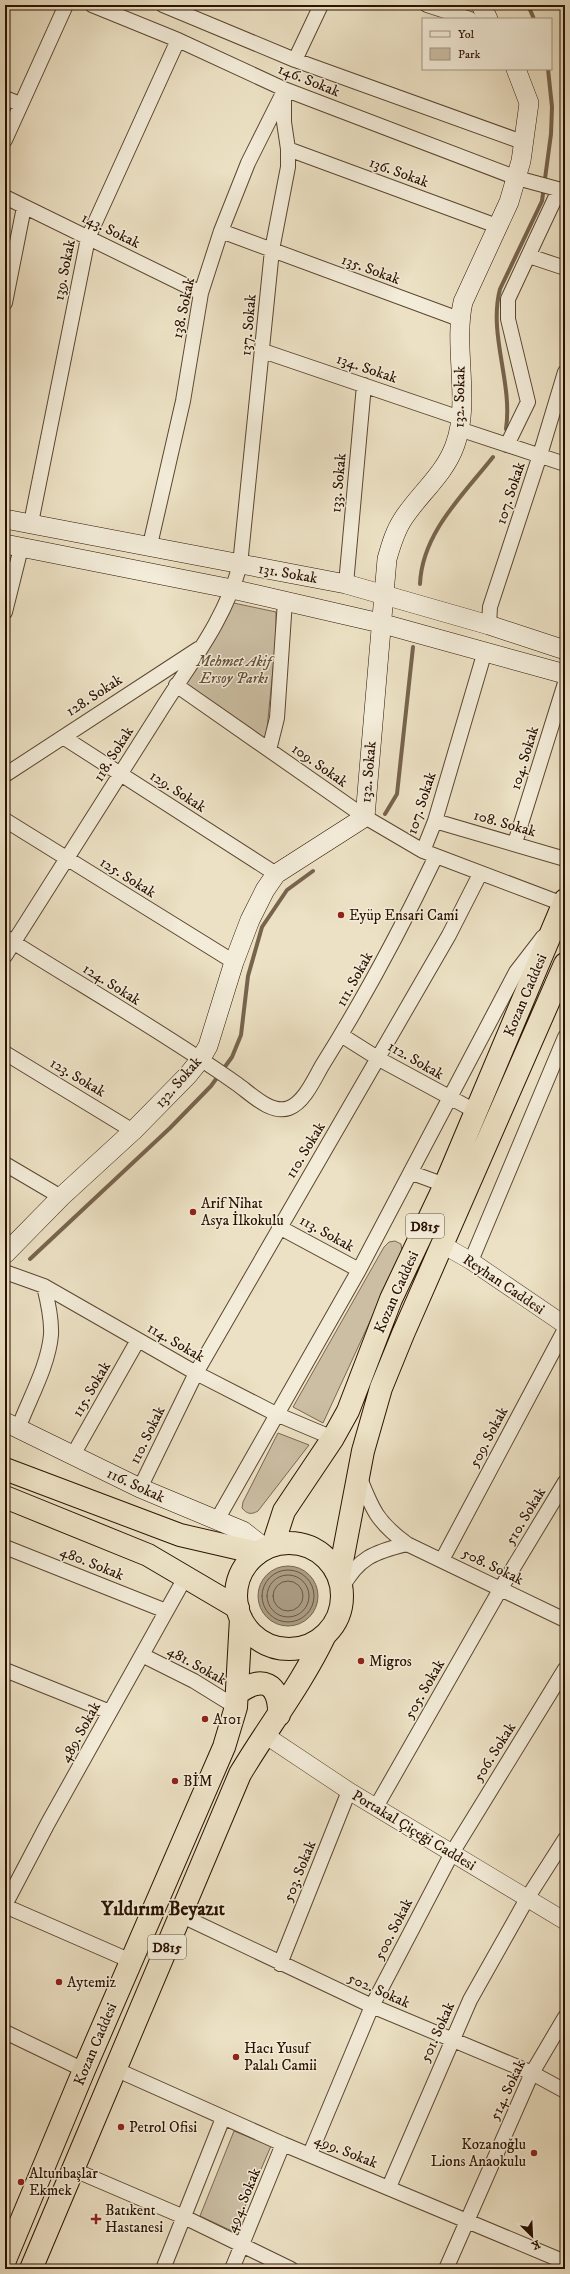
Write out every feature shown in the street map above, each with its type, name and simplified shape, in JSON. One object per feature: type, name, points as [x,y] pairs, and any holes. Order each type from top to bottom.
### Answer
[{"type":"highway","name":"Kozan Caddesi","points":[[266,1549],[284,1511],[333,1438],[348,1411],[391,1299],[445,1185],[475,1111],[516,1020],[562,907]]},
{"type":"highway","name":"Kozan Caddesi","points":[[341,1582],[358,1473],[381,1388],[565,964]]},
{"type":"highway","points":[[5,1469],[198,1541],[266,1549],[298,1543],[316,1549],[330,1561],[341,1582],[342,1606],[336,1622],[325,1635],[299,1648],[278,1648],[261,1640],[251,1632],[240,1613],[236,1595],[239,1581],[250,1561],[266,1549]]},
{"type":"highway","points":[[5,1497],[148,1555],[186,1576],[240,1613]]},
{"type":"highway","name":"Kozan Caddesi","points":[[5,2260],[84,2070],[214,1773],[236,1700],[240,1613]]},
{"type":"highway","name":"Kozan Caddesi","points":[[31,2269],[240,1774],[306,1673],[325,1635]]},
{"type":"highway","points":[[236,1700],[248,1685],[256,1682],[264,1683],[272,1688],[277,1697],[279,1715]]},
{"type":"main road","points":[[481,5],[488,18]]},
{"type":"main road","name":"132. Sokak","points":[[5,1254],[61,1197],[134,1130],[188,1075],[200,1060],[208,1046],[234,962],[250,920],[265,890],[276,874],[365,817],[380,622],[387,559],[395,534],[402,520],[443,468],[456,444],[460,424],[459,319],[468,286],[509,202],[517,178],[525,143],[529,103],[516,70]]},
{"type":"main road","name":"131. Sokak","points":[[5,518],[150,545],[240,565],[346,584],[489,625],[565,650]]},
{"type":"main road","points":[[13,546],[232,589],[380,622],[565,674]]},
{"type":"main road","name":"116. Sokak","points":[[11,1425],[140,1488],[243,1531],[266,1549]]},
{"type":"street","points":[[5,140],[66,5]]},
{"type":"street","name":"146. Sokak","points":[[92,5],[178,40],[284,89],[517,178],[562,190]]},
{"type":"street","name":"146. Sokak","points":[[164,5],[179,8],[295,60],[525,143]]},
{"type":"street","points":[[295,60],[321,5]]},
{"type":"street","points":[[427,5],[467,18]]},
{"type":"street","name":"139. Sokak","points":[[31,523],[88,238],[178,40]]},
{"type":"street","name":"137. Sokak","points":[[240,565],[263,351],[272,250],[288,167],[288,149],[284,122],[284,89]]},
{"type":"street","name":"138. Sokak","points":[[150,545],[183,401],[201,293],[248,163],[284,89]]},
{"type":"street","points":[[5,98],[20,104]]},
{"type":"street","name":"136. Sokak","points":[[288,149],[497,226]]},
{"type":"street","points":[[508,445],[528,402],[508,320],[508,299],[562,190]]},
{"type":"street","name":"143. Sokak","points":[[5,197],[201,293]]},
{"type":"street","points":[[5,303],[24,207]]},
{"type":"street","name":"135. Sokak","points":[[222,232],[459,319]]},
{"type":"street","points":[[529,256],[565,268]]},
{"type":"street","name":"134. Sokak","points":[[263,351],[364,385],[508,445],[565,464]]},
{"type":"street","name":"107. Sokak","points":[[489,625],[490,607],[540,455],[565,372]]},
{"type":"street","name":"133. Sokak","points":[[346,584],[364,385]]},
{"type":"street","points":[[5,612],[13,546]]},
{"type":"street","name":"118. Sokak","points":[[5,956],[9,940],[66,858],[176,685],[204,646],[217,624],[232,589],[240,565]]},
{"type":"street","points":[[269,750],[278,718],[285,601]]},
{"type":"street","name":"128. Sokak","points":[[5,775],[204,646]]},
{"type":"street","name":"107. Sokak","points":[[429,853],[436,821],[485,652]]},
{"type":"street","name":"104. Sokak","points":[[515,843],[565,683]]},
{"type":"street","name":"109. Sokak","points":[[176,685],[365,817],[429,853],[562,907]]},
{"type":"street","name":"129. Sokak","points":[[63,737],[276,874]]},
{"type":"street","name":"125. Sokak","points":[[5,820],[234,962]]},
{"type":"street","name":"108. Sokak","points":[[436,821],[515,843],[565,859]]},
{"type":"street","name":"111. Sokak","points":[[288,1109],[298,1102],[308,1089],[341,1035],[399,933],[429,853]]},
{"type":"street","name":"110. Sokak","points":[[140,1488],[196,1373],[279,1227],[379,1059],[450,935],[480,874]]},
{"type":"street","points":[[217,1520],[359,1270],[412,1173],[516,972],[562,907]]},
{"type":"street","name":"124. Sokak","points":[[9,940],[216,1070],[258,1099],[279,1110],[288,1109]]},
{"type":"street","name":"112. Sokak","points":[[341,1035],[379,1059],[450,1099],[475,1111]]},
{"type":"street","points":[[471,1261],[565,1037]]},
{"type":"street","name":"123. Sokak","points":[[5,1053],[134,1130]]},
{"type":"street","points":[[5,1164],[61,1197]]},
{"type":"street","points":[[412,1173],[445,1185]]},
{"type":"street","name":"113. Sokak","points":[[279,1227],[359,1270]]},
{"type":"street","name":"Reyhan Caddesi","points":[[443,1245],[471,1261],[565,1325]]},
{"type":"street","name":"114. Sokak","points":[[5,1272],[44,1286],[196,1373],[276,1414],[333,1438]]},
{"type":"street","points":[[11,1425],[43,1366],[49,1345],[50,1320],[44,1286]]},
{"type":"street","name":"509. Sokak","points":[[442,1560],[565,1329]]},
{"type":"street","name":"115. Sokak","points":[[73,1454],[138,1340]]},
{"type":"street","name":"508. Sokak","points":[[358,1473],[376,1515],[386,1528],[407,1544],[565,1620]]},
{"type":"street","name":"510. Sokak","points":[[501,1588],[565,1482]]},
{"type":"street","points":[[341,1582],[364,1559],[407,1544]]},
{"type":"street","name":"480. Sokak","points":[[5,1547],[166,1611]]},
{"type":"street","name":"489. Sokak","points":[[5,1905],[186,1576]]},
{"type":"street","name":"505. Sokak","points":[[376,1807],[501,1588]]},
{"type":"street","name":"481. Sokak","points":[[142,1655],[236,1700]]},
{"type":"street","name":"506. Sokak","points":[[452,1853],[565,1669]]},
{"type":"street","points":[[5,1670],[110,1712]]},
{"type":"street","name":"Portakal Çiçeği Caddesi","points":[[265,1735],[349,1791],[528,1897],[565,1921]]},
{"type":"street","name":"503. Sokak","points":[[280,1964],[349,1791]]},
{"type":"street","name":"501. Sokak","points":[[389,2187],[470,2000],[528,1897],[565,1839]]},
{"type":"street","name":"500. Sokak","points":[[310,2154],[372,2006],[452,1853]]},
{"type":"street","points":[[5,1905],[131,1961]]},
{"type":"street","name":"502. Sokak","points":[[180,1915],[280,1964],[372,2006],[532,2073],[565,2091]]},
{"type":"street","name":"514. Sokak","points":[[446,2269],[532,2073],[565,2016]]},
{"type":"street","points":[[5,2032],[84,2070]]},
{"type":"street","name":"499. Sokak","points":[[115,2069],[283,2144],[389,2187],[565,2262]]},
{"type":"street","points":[[163,2269],[224,2118]]},
{"type":"street","name":"494. Sokak","points":[[232,2269],[283,2144]]},
{"type":"street","points":[[72,2169],[184,2217],[291,2269]]},
{"type":"green space","name":"Mehmet Akif Ersoy Parkı","points":[[229,602],[276,612],[276,639],[266,739],[184,682]]},
{"type":"green space","points":[[395,1241],[401,1244],[402,1252],[323,1423],[293,1407],[384,1247],[389,1242]]},
{"type":"green space","points":[[278,1433],[309,1445],[258,1511],[247,1513],[242,1508],[243,1502]]},
{"type":"green space","points":[[234,2131],[271,2146],[234,2232],[200,2216]]},
{"type":"water","points":[[282,1566],[294,1566],[305,1571],[313,1579],[318,1590],[316,1608],[305,1621],[294,1626],[282,1626],[271,1621],[263,1613],[258,1602],[258,1590],[263,1579],[271,1571]]},
{"type":"waterway","points":[[528,5],[534,18]]},
{"type":"waterway","points":[[506,429],[506,394],[498,341],[497,306],[500,289],[542,201],[551,134],[552,107],[548,70]]},
{"type":"waterway","points":[[420,584],[422,565],[436,531],[457,500],[493,457]]},
{"type":"waterway","points":[[385,814],[397,794],[413,647]]},
{"type":"waterway","points":[[30,1259],[170,1128],[211,1086],[232,1057],[241,1035],[248,976],[262,927],[287,890],[313,871]]},
{"type":"place","name":"Eyüp Ensari Cami","points":[[341,915]]},
{"type":"place","name":"Arif Nihat Asya İlkokulu","points":[[193,1212]]},
{"type":"place","name":"Migros","points":[[361,1661]]},
{"type":"place","name":"A101","points":[[205,1719]]},
{"type":"place","name":"BİM","points":[[175,1781]]},
{"type":"place","name":"Aytemiz","points":[[59,1982]]},
{"type":"place","name":"Hacı Yusuf Palalı Camii","points":[[236,2057]]},
{"type":"place","name":"Petrol Ofisi","points":[[121,2127]]},
{"type":"place","name":"Kozanoğlu Lions Anaokulu","points":[[534,2153]]},
{"type":"place","name":"Altunbaşlar Ekmek","points":[[21,2182]]},
{"type":"place","name":"Batıkent Hastanesi","points":[[96,2219]]},
{"type":"district","name":"Yıldırım Beyazıt","points":[[163,1908]]}]
